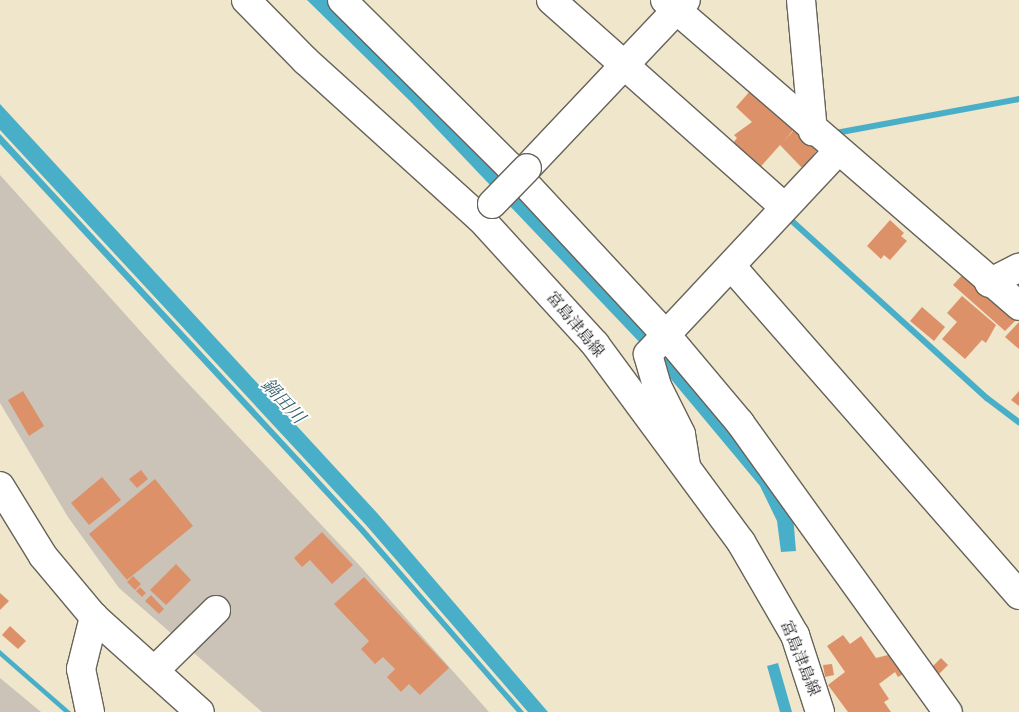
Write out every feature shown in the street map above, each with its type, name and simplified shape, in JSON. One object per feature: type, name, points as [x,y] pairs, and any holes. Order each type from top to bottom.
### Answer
[{"type":"street","name":"富島津島線","points":[[246,0],[306,61],[486,211],[595,344],[741,542],[790,627],[814,684],[820,712]]},
{"type":"street","points":[[342,0],[509,166],[659,344],[740,423],[948,712]]},
{"type":"street","points":[[551,0],[624,67],[783,206]]},
{"type":"street","points":[[801,0],[813,131]]},
{"type":"street","points":[[486,211],[624,67],[676,4],[813,131],[989,283],[1019,306]]},
{"type":"street","points":[[686,466],[681,434],[657,386],[659,344],[732,267],[783,206],[837,152]]},
{"type":"street","points":[[732,267],[1019,595]]},
{"type":"street","points":[[989,283],[1019,268]]},
{"type":"street","points":[[0,486],[43,556],[94,617],[200,712]]},
{"type":"street","points":[[154,671],[216,610]]},
{"type":"street","points":[[90,712],[81,669],[94,617]]},
{"type":"shaded area","points":[[0,175],[169,363],[360,566],[489,712],[262,712],[119,588],[68,517],[0,403]]},
{"type":"shaded area","points":[[0,678],[41,712],[0,712]]},
{"type":"water","points":[[307,0],[328,0],[452,123],[670,354],[793,515],[796,551],[781,552],[777,521],[760,486],[645,348],[412,103]]},
{"type":"water","points":[[0,104],[378,514],[548,712],[528,712],[366,525],[0,130]]},
{"type":"water","points":[[0,134],[364,528],[524,712],[517,712],[359,531],[0,144]]},
{"type":"water","points":[[0,650],[71,712],[64,712],[0,656]]},
{"type":"water","points":[[778,663],[792,712],[780,712],[767,666]]},
{"type":"building","points":[[751,90],[795,128],[783,142],[795,129],[818,148],[804,170],[780,145],[756,172],[729,148],[737,138],[734,135],[752,122],[736,107]]},
{"type":"building","points":[[890,220],[904,233],[901,236],[907,241],[890,260],[884,255],[881,259],[867,246]]},
{"type":"building","points":[[964,273],[1017,319],[1005,331],[953,285]]},
{"type":"building","points":[[962,296],[996,325],[986,343],[982,340],[965,359],[942,339],[957,322],[947,313]]},
{"type":"building","points":[[922,307],[945,327],[934,341],[910,321]]},
{"type":"building","points":[[1019,322],[1019,349],[1005,337]]},
{"type":"building","points":[[23,391],[44,426],[29,436],[8,400]]},
{"type":"building","points":[[1019,391],[1019,406],[1011,400]]},
{"type":"building","points":[[141,470],[148,479],[137,488],[129,479]]},
{"type":"building","points":[[102,477],[121,500],[89,525],[71,503]]},
{"type":"building","points":[[155,479],[193,526],[127,580],[89,534]]},
{"type":"building","points":[[322,532],[353,565],[332,584],[310,560],[302,567],[294,558]]},
{"type":"building","points":[[176,564],[191,580],[166,605],[150,590]]},
{"type":"building","points":[[133,576],[141,584],[135,590],[127,582]]},
{"type":"building","points":[[364,577],[449,668],[420,695],[409,684],[401,692],[387,677],[395,669],[383,657],[375,664],[361,649],[369,641],[334,604]]},
{"type":"building","points":[[140,587],[146,593],[142,597],[136,591]]},
{"type":"building","points":[[0,593],[9,601],[0,610]]},
{"type":"building","points":[[151,595],[164,609],[159,614],[145,601]]},
{"type":"building","points":[[10,626],[26,641],[18,649],[2,635]]},
{"type":"building","points":[[843,635],[850,644],[861,636],[876,658],[892,654],[905,673],[898,677],[895,672],[879,684],[889,699],[884,702],[891,712],[848,712],[828,685],[845,672],[827,646]]},
{"type":"building","points":[[941,658],[948,665],[939,674],[932,667]]},
{"type":"building","points":[[832,664],[834,675],[825,677],[823,665]]},
{"type":"waterway","points":[[836,133],[1019,99]]},
{"type":"waterway","points":[[788,217],[987,398],[1019,422]]},
{"type":"water label","name":"鍋田川","points":[[283,401]]}]
